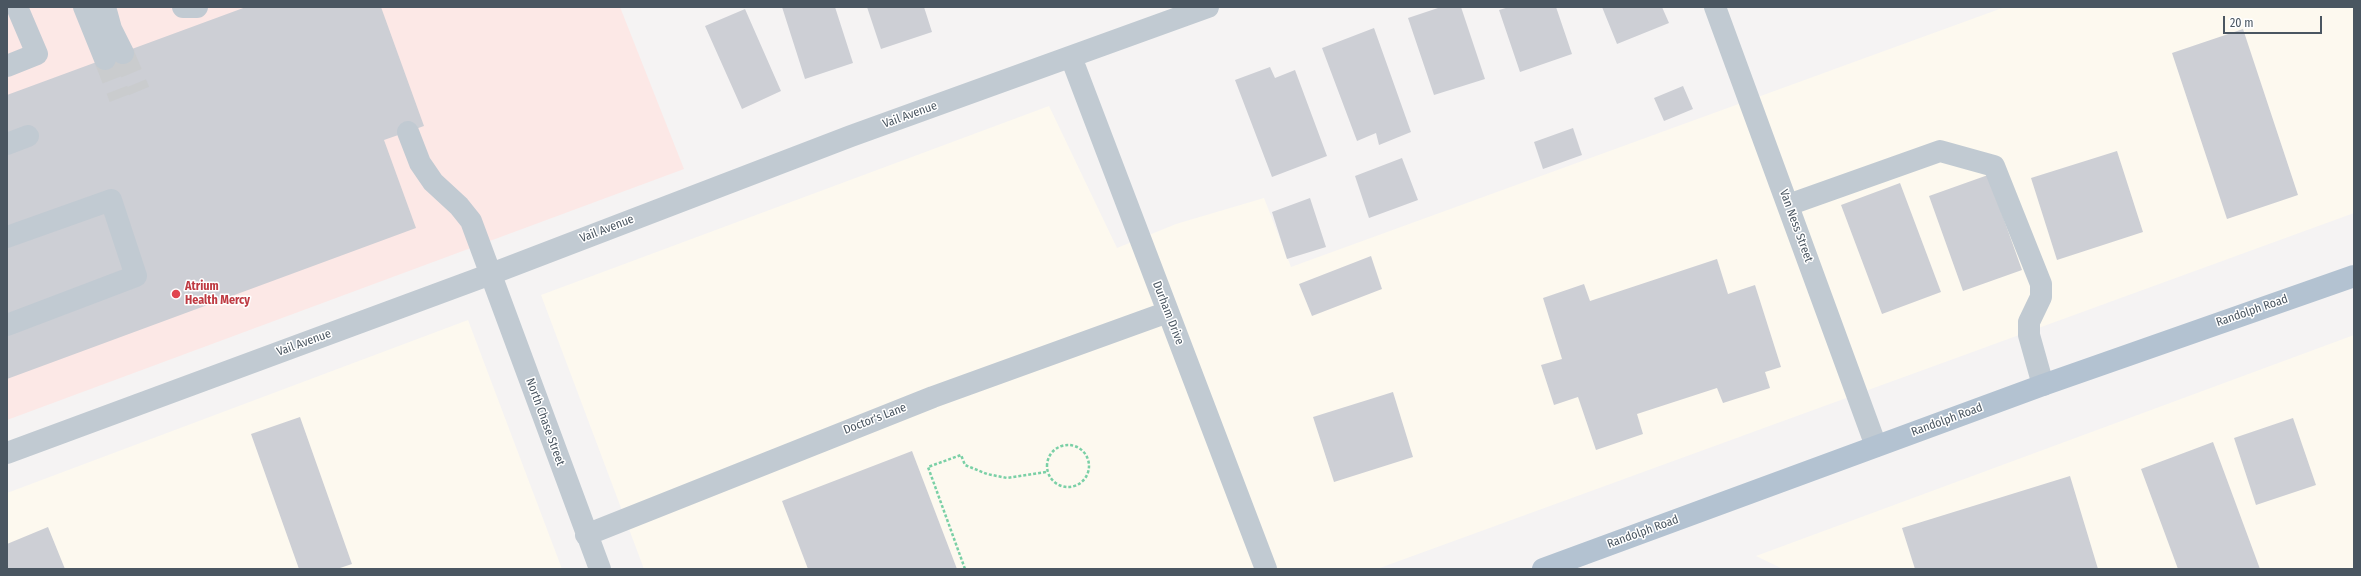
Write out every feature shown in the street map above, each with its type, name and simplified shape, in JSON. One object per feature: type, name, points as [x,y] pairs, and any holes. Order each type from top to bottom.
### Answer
[{"type":"main road","name":"Randolph Road","points":[[1543,569],[2043,385],[2354,276]]},
{"type":"street","points":[[7,66],[37,54],[17,7]]},
{"type":"street","points":[[84,7],[114,56],[111,29],[105,7]]},
{"type":"street","points":[[183,7],[198,7]]},
{"type":"street","name":"Vail Avenue","points":[[7,453],[490,274],[851,136],[1208,7]]},
{"type":"street","name":"Van Ness Street","points":[[1715,7],[1876,446]]},
{"type":"street","name":"Durham Drive","points":[[1071,57],[1266,569]]},
{"type":"street","name":"North Chase Street","points":[[408,132],[420,162],[433,182],[459,206],[471,221],[586,535],[600,569]]},
{"type":"street","points":[[7,144],[28,136]]},
{"type":"street","points":[[1788,204],[1940,151],[1994,166],[2041,284],[2041,297],[2029,322],[2029,335],[2043,385]]},
{"type":"street","points":[[7,237],[111,200],[136,276],[7,325]]},
{"type":"street","name":"Doctor's Lane","points":[[586,535],[933,397],[1168,312]]},
{"type":"path","points":[[1066,446],[1076,446],[1084,452],[1088,460],[1088,471],[1082,481],[1071,487],[1060,486],[1050,479],[1046,472],[1048,462],[1053,452],[1066,446]]},
{"type":"path","points":[[965,569],[928,467],[961,455],[965,465],[987,474],[1007,478],[1046,472]]},
{"type":"shaded area","name":"Atrium Health Mercy","points":[[7,7],[620,7],[684,169],[7,420]]},
{"type":"shaded area","points":[[2005,7],[2354,7],[2354,213],[1377,569],[644,569],[541,295],[1049,106],[1117,248],[1176,224],[1264,198],[1291,267]]},
{"type":"shaded area","points":[[468,320],[562,569],[7,569],[7,493]]},
{"type":"shaded area","points":[[2354,335],[2354,569],[1783,569],[1756,556]]},
{"type":"building","points":[[246,7],[381,7],[424,126],[384,140],[416,228],[7,379],[7,95]]},
{"type":"building","points":[[782,7],[835,7],[853,63],[805,79]]},
{"type":"building","points":[[867,7],[924,7],[932,32],[881,49]]},
{"type":"building","points":[[1441,7],[1461,7],[1485,79],[1434,95],[1408,18]]},
{"type":"building","points":[[1509,7],[1556,7],[1572,54],[1520,72],[1499,10]]},
{"type":"building","points":[[1602,7],[1662,7],[1669,23],[1617,44]]},
{"type":"building","points":[[745,9],[781,91],[742,109],[705,26]]},
{"type":"building","points":[[1374,28],[1411,132],[1379,145],[1376,133],[1357,141],[1322,48]]},
{"type":"building","points":[[2243,29],[2298,195],[2227,219],[2172,53]]},
{"type":"building","points":[[1270,67],[1275,78],[1295,70],[1327,156],[1272,177],[1235,80]]},
{"type":"building","points":[[1683,86],[1693,109],[1664,121],[1654,98]]},
{"type":"building","points":[[1573,128],[1582,155],[1543,169],[1534,142]]},
{"type":"building","points":[[2117,151],[2143,232],[2057,260],[2031,178]]},
{"type":"building","points":[[1402,158],[1418,200],[1369,218],[1355,176]]},
{"type":"building","points":[[1988,175],[2022,270],[1963,291],[1929,196]]},
{"type":"building","points":[[1900,183],[1941,292],[1882,314],[1841,205]]},
{"type":"building","points":[[1310,198],[1326,247],[1287,259],[1272,212]]},
{"type":"building","points":[[1371,256],[1382,289],[1312,316],[1299,284]]},
{"type":"building","points":[[1717,259],[1728,294],[1755,285],[1781,367],[1765,372],[1770,388],[1723,403],[1717,388],[1637,414],[1643,434],[1596,450],[1578,397],[1554,405],[1541,365],[1562,359],[1543,298],[1584,284],[1590,301]]},
{"type":"building","points":[[1393,392],[1413,457],[1334,482],[1313,417]]},
{"type":"building","points":[[300,417],[352,564],[337,569],[299,569],[251,434]]},
{"type":"building","points":[[2293,418],[2316,485],[2256,505],[2234,438]]},
{"type":"building","points":[[2213,442],[2260,569],[2178,569],[2141,469]]},
{"type":"building","points":[[912,451],[957,569],[808,569],[782,501]]},
{"type":"building","points":[[2070,476],[2098,569],[1915,569],[1902,528]]},
{"type":"building","points":[[48,527],[65,569],[7,569],[7,544]]},
{"type":"tunnel","points":[[123,53],[139,91]]},
{"type":"tunnel","points":[[105,59],[120,98]]},
{"type":"place","name":"Atrium Health Mercy","points":[[176,294]]}]
